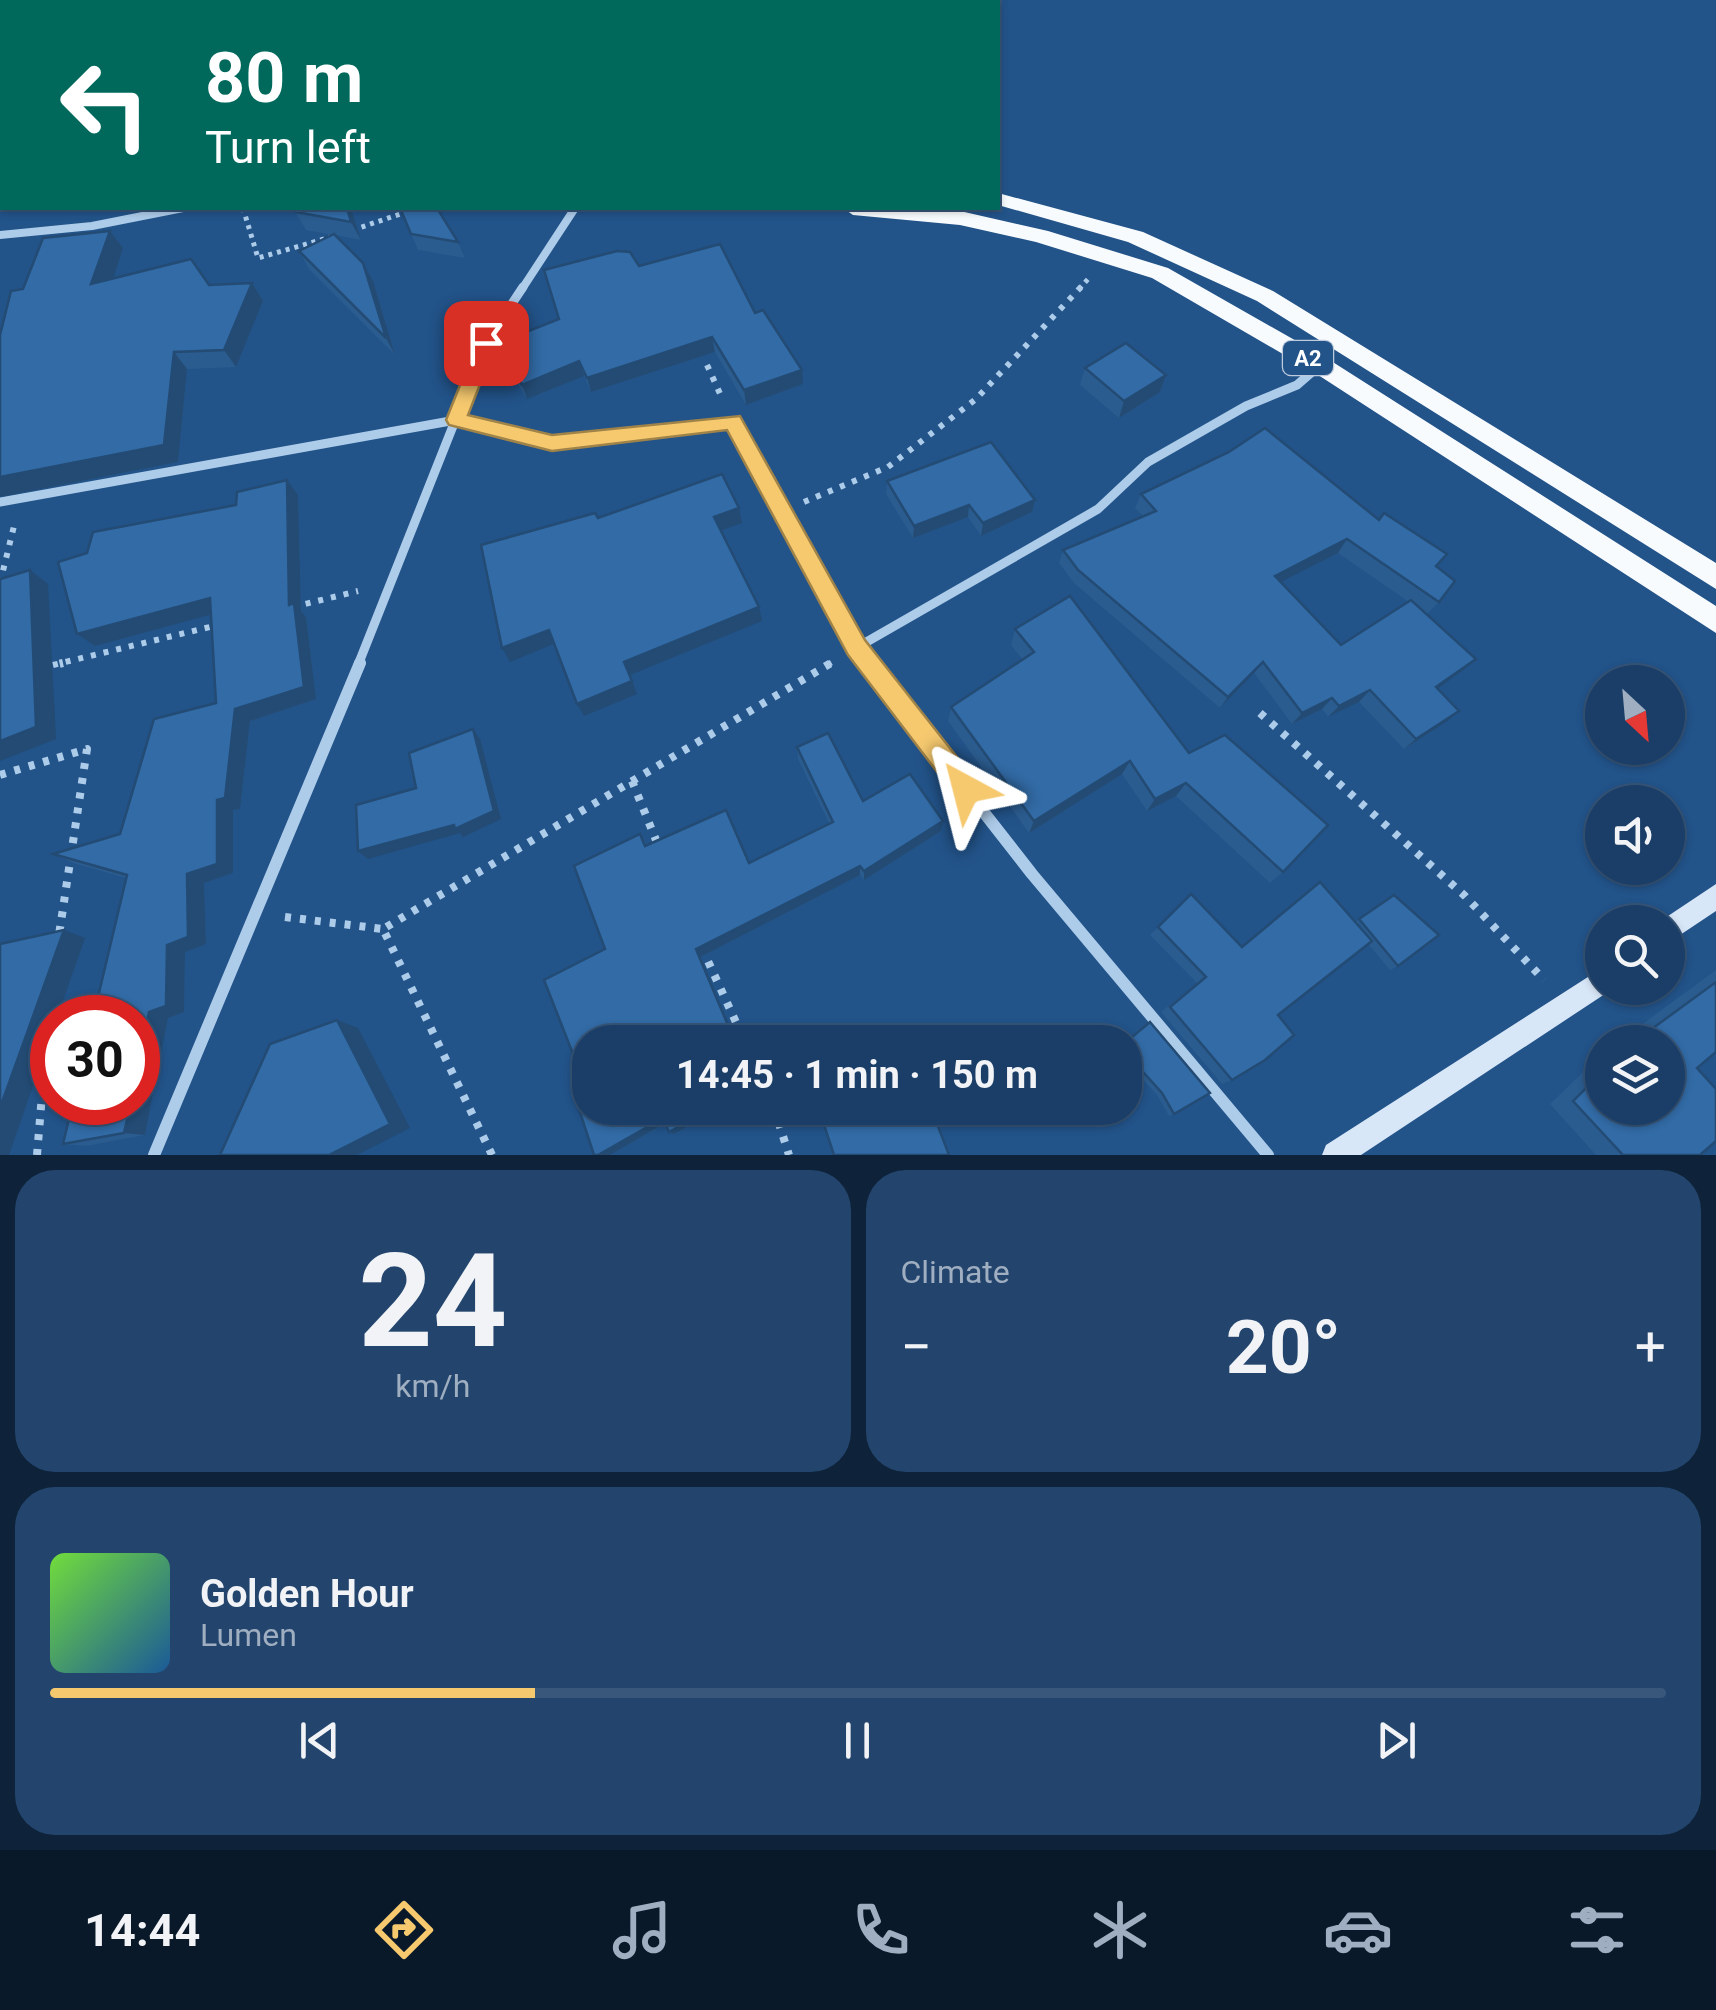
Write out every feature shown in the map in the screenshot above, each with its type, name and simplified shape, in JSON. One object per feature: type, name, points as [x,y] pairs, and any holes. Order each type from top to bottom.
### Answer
[{"type":"highway","name":"A2","points":[[1000,199],[1132,232],[1194,257],[1281,306],[1716,577]]},
{"type":"highway","name":"A2","points":[[874,210],[960,218],[1111,256],[1160,273],[1320,366],[1716,620]]},
{"type":"main road","points":[[1685,919],[1716,896]]},
{"type":"main road","points":[[1336,1155],[1585,994]]},
{"type":"street","points":[[0,235],[42,235],[113,225],[175,210]]},
{"type":"street","points":[[154,1155],[392,582],[486,343],[573,210]]},
{"type":"street","points":[[856,648],[1098,509],[1148,462],[1246,406],[1297,385],[1320,366]]},
{"type":"street","points":[[0,502],[456,420],[552,443],[732,422],[856,648],[1032,874],[1268,1155]]},
{"type":"path","points":[[244,210],[258,258],[412,210]]},
{"type":"path","points":[[782,512],[888,467],[976,398],[1111,256]]},
{"type":"path","points":[[0,583],[22,498]]},
{"type":"path","points":[[280,610],[392,582]]},
{"type":"path","points":[[38,669],[225,623]]},
{"type":"path","points":[[255,914],[383,929],[856,648]]},
{"type":"path","points":[[1260,713],[1465,896],[1569,1006]]},
{"type":"path","points":[[0,775],[87,749],[58,940]]},
{"type":"path","points":[[632,781],[662,854]]},
{"type":"path","points":[[383,929],[492,1155]]},
{"type":"path","points":[[700,944],[738,1025]]},
{"type":"path","points":[[38,1155],[40,1125]]},
{"type":"path","points":[[779,1125],[789,1155]]},
{"type":"building","points":[[348,210],[351,222],[296,212]]},
{"type":"building","points":[[401,210],[438,210],[458,242],[411,234]]},
{"type":"building","points":[[110,231],[91,284],[191,259],[209,285],[252,283],[224,350],[174,352],[164,445],[0,477],[0,335],[11,291],[23,289],[43,238]]},
{"type":"building","points":[[334,234],[363,263],[386,338],[299,251]]},
{"type":"building","points":[[720,244],[755,313],[763,310],[802,370],[744,390],[712,337],[587,378],[579,361],[522,385],[496,344],[559,319],[544,270],[617,251],[630,252],[639,266]]},
{"type":"building","points":[[1126,343],[1166,375],[1124,401],[1085,368]]},
{"type":"building","points":[[1265,428],[1379,520],[1384,513],[1447,554],[1436,566],[1455,581],[1439,602],[1347,539],[1275,576],[1341,645],[1411,600],[1476,659],[1436,687],[1459,711],[1416,739],[1370,690],[1339,706],[1332,698],[1302,713],[1263,662],[1228,697],[1078,570],[1063,550],[1156,511],[1141,494],[1229,452]]},
{"type":"building","points":[[991,442],[1035,500],[983,523],[969,505],[914,526],[887,481]]},
{"type":"building","points":[[722,474],[739,508],[714,517],[759,607],[624,662],[632,681],[577,704],[549,630],[502,648],[481,545],[595,513],[598,518]]},
{"type":"building","points":[[287,480],[289,605],[294,603],[304,687],[235,709],[225,798],[217,800],[217,864],[187,874],[188,937],[167,945],[166,1006],[160,1008],[160,995],[98,995],[127,875],[53,854],[120,834],[154,719],[216,703],[210,598],[77,634],[58,562],[87,553],[93,532],[236,505],[237,492]]},
{"type":"building","points":[[30,570],[36,727],[0,741],[0,579]]},
{"type":"building","points":[[1070,596],[1189,753],[1225,735],[1328,825],[1283,872],[1186,783],[1155,799],[1130,761],[1034,821],[951,707],[1034,652],[1015,629]]},
{"type":"building","points":[[473,729],[494,811],[455,829],[454,825],[358,851],[356,805],[416,788],[409,753]]},
{"type":"building","points":[[828,733],[863,801],[910,774],[943,821],[864,871],[860,866],[696,949],[728,1025],[572,1025],[572,1051],[544,980],[605,949],[574,866],[640,834],[645,846],[726,810],[749,863],[833,822],[797,747]]},
{"type":"building","points":[[1320,882],[1372,941],[1278,1015],[1294,1035],[1265,1060],[1232,1080],[1170,1007],[1206,977],[1158,927],[1191,894],[1242,947]]},
{"type":"building","points":[[1394,895],[1439,935],[1398,966],[1359,919]]},
{"type":"building","points":[[64,930],[41,995],[30,995],[30,1025],[0,1108],[0,944]]},
{"type":"building","points":[[1716,982],[1716,1052],[1697,1068],[1716,1089],[1716,1141],[1700,1155],[1623,1155],[1595,1125],[1685,1125],[1685,1025],[1657,1025]]},
{"type":"building","points":[[337,1020],[390,1124],[329,1155],[220,1155],[270,1044]]},
{"type":"building","points":[[1150,1022],[1210,1093],[1174,1114],[1142,1071],[1142,1029]]},
{"type":"building","points":[[1585,1089],[1585,1114],[1573,1101]]},
{"type":"building","points":[[68,1125],[126,1125],[124,1133],[63,1144]]},
{"type":"building","points":[[584,1125],[651,1125],[598,1155],[594,1155]]},
{"type":"building","points":[[824,1125],[938,1125],[949,1155],[834,1155]]},
{"type":"route","points":[[486,343],[456,420],[552,443],[732,422],[856,648],[966,789]]}]
